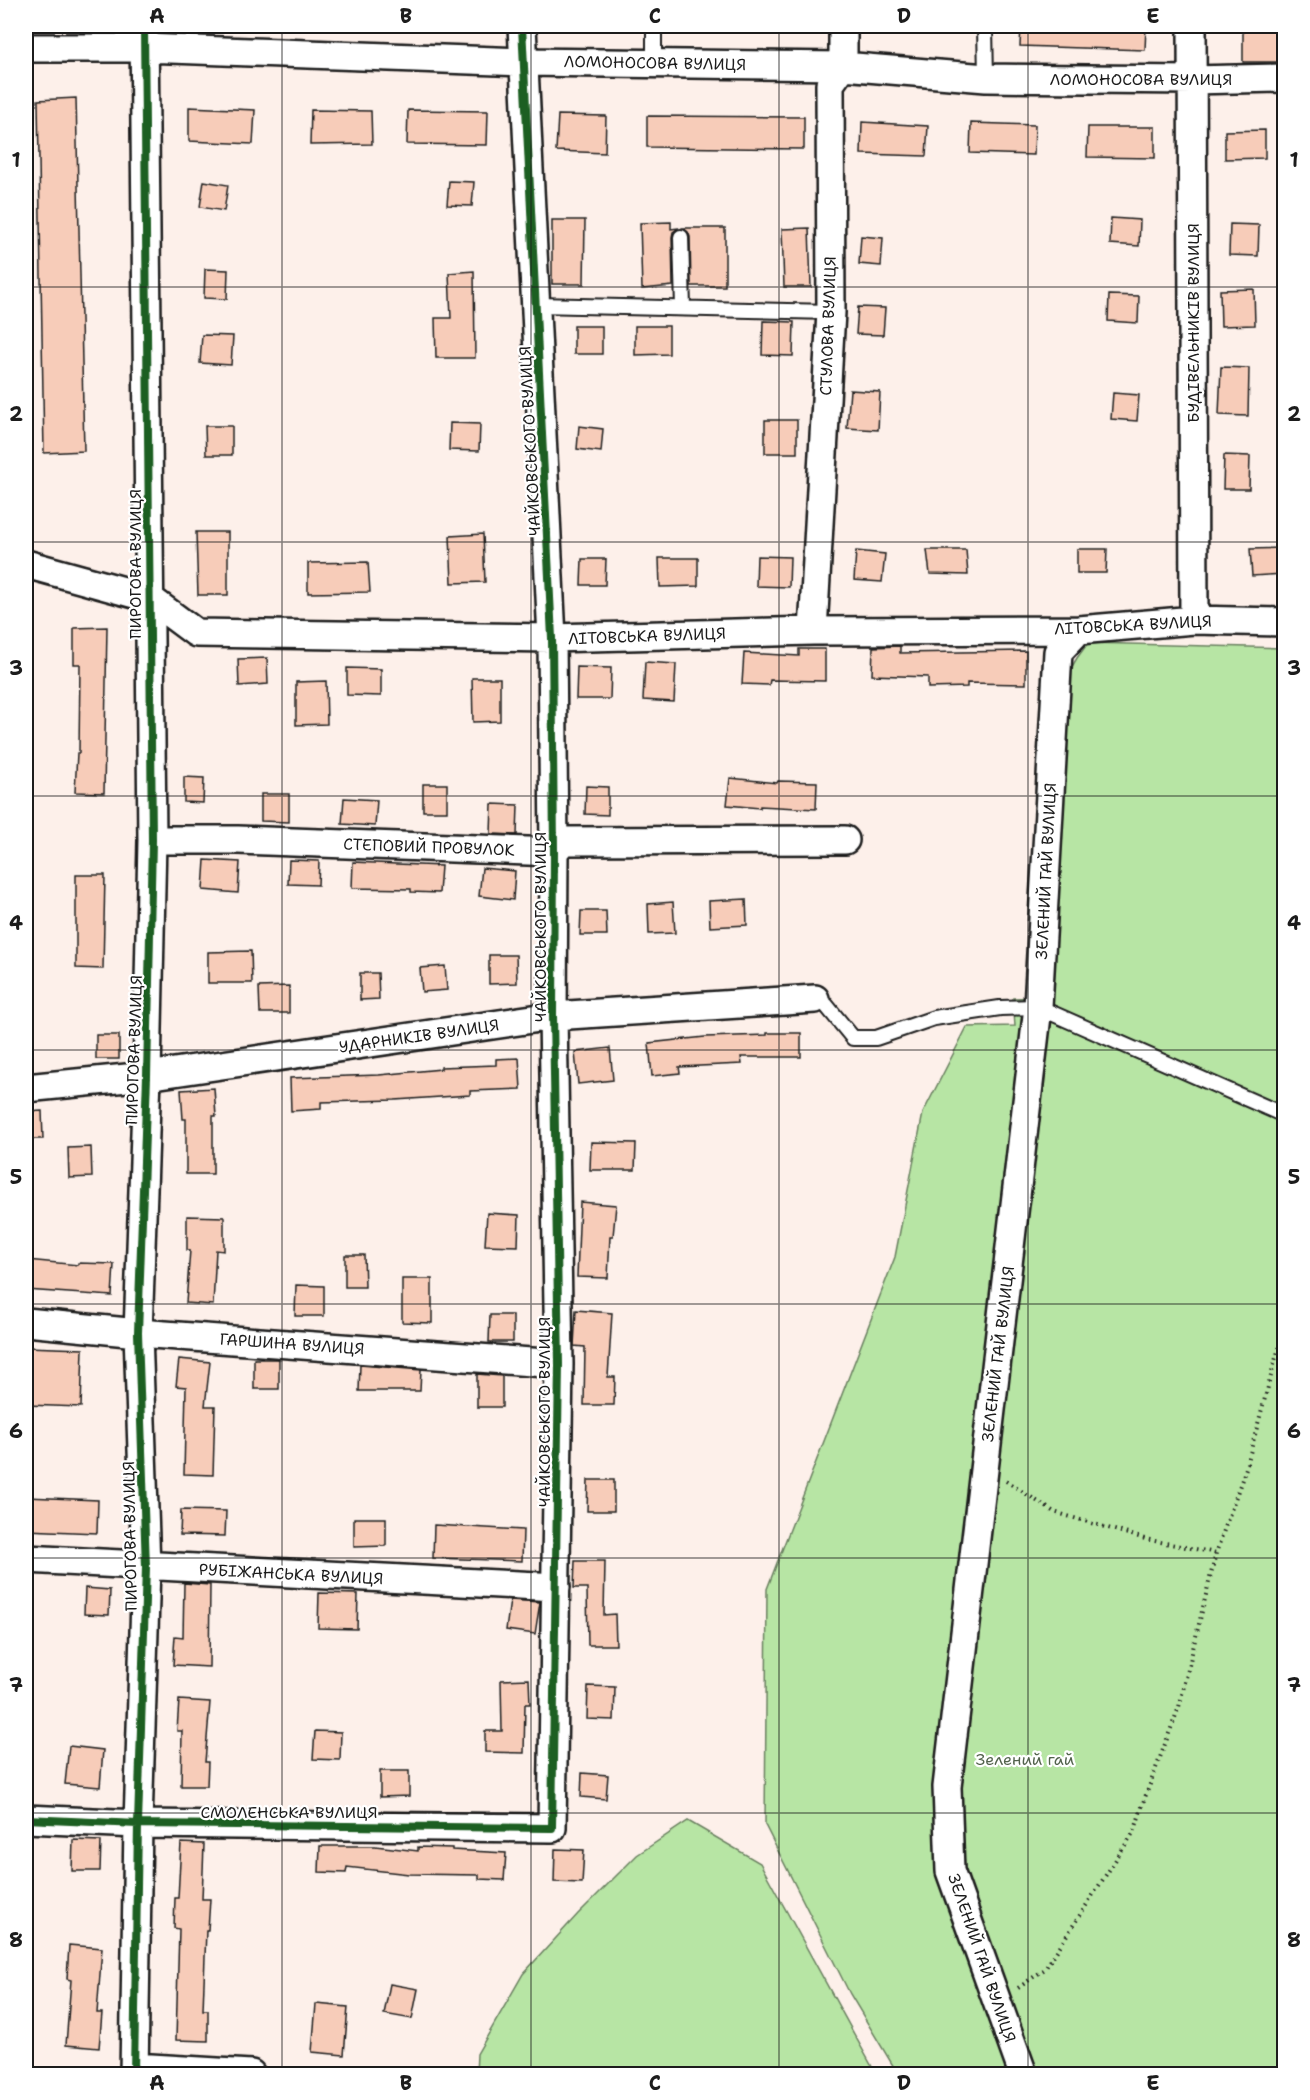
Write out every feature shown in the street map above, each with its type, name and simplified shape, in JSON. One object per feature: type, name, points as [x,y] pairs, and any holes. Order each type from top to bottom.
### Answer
[{"type":"street","name":"ЧАЙКОВСЬКОГО ВУЛИЦЯ","points":[[522,26],[552,638],[553,1016],[559,1364],[552,1828]]},
{"type":"street","name":"СТУЛОВА ВУЛИЦЯ","points":[[813,631],[831,312],[830,84],[843,66],[843,26]]},
{"type":"street","name":"БУДІВЕЛЬНИКІВ ВУЛИЦЯ","points":[[1192,26],[1194,620]]},
{"type":"street","name":"ЛОМОНОСОВА ВУЛИЦЯ","points":[[26,48],[144,37],[523,62],[843,66],[986,78],[1192,80],[1284,78]]},
{"type":"street","name":"ПИРОГОВА ВУЛИЦЯ","points":[[144,37],[152,840],[138,1332],[146,1567],[138,1824],[134,2071],[251,2074]]},
{"type":"street","name":"ЛІТОВСЬКА ВУЛИЦЯ","points":[[26,564],[149,598],[196,633],[552,638],[813,631],[1079,630],[1194,620],[1284,622]]},
{"type":"street","name":"ЗЕЛЕНИЙ ГАЙ ВУЛИЦЯ","points":[[1023,2074],[950,1871],[947,1787],[1038,1007],[1058,652],[1079,630]]},
{"type":"street","name":"СТЕПОВИЙ ПРОВУЛОК","points":[[152,840],[238,840],[554,852],[563,842],[845,840]]},
{"type":"street","name":"УДАРНИКІВ ВУЛИЦЯ","points":[[26,1088],[147,1076],[553,1016],[815,999]]},
{"type":"street","name":"ГАРШИНА ВУЛИЦЯ","points":[[26,1322],[559,1364]]},
{"type":"street","name":"РУБІЖАНСЬКА ВУЛИЦЯ","points":[[26,1559],[556,1587]]},
{"type":"street","name":"СМОЛЕНСЬКА ВУЛИЦЯ","points":[[26,1819],[138,1824],[552,1828]]},
{"type":"lane","points":[[654,26],[654,63]]},
{"type":"lane","points":[[985,26],[986,78]]},
{"type":"lane","points":[[681,237],[683,308]]},
{"type":"lane","points":[[537,305],[831,312]]},
{"type":"lane","points":[[815,999],[826,1005],[853,1038],[876,1038],[934,1018],[1000,1008],[1038,1007],[1284,1115]]},
{"type":"path","points":[[997,2002],[1045,1969],[1135,1830],[1179,1707],[1216,1553],[1246,1468],[1284,1332]]},
{"type":"path","points":[[999,1480],[1010,1482],[1054,1512],[1145,1539],[1216,1553]]},
{"type":"shaded area","points":[[627,26],[721,26],[721,30]]},
{"type":"green space","name":"Зелений гай","points":[[1088,643],[1284,648],[1284,2074],[898,2074],[850,1994],[765,1825],[767,1589],[895,1257],[923,1113],[967,1027],[1015,1026],[1013,998],[1049,997],[1063,682]]},
{"type":"green space","points":[[688,1821],[760,1863],[876,2074],[476,2074],[477,2054],[523,1974],[637,1855]]},
{"type":"building","points":[[1021,26],[1146,26],[1145,50],[1020,46]]},
{"type":"building","points":[[1243,26],[1284,26],[1284,62],[1243,62]]},
{"type":"building","points":[[76,98],[84,451],[44,453],[38,100]]},
{"type":"building","points":[[189,107],[255,110],[253,144],[189,141]]},
{"type":"building","points":[[311,110],[371,111],[372,144],[310,145]]},
{"type":"building","points":[[408,110],[488,111],[487,145],[407,144]]},
{"type":"building","points":[[558,115],[606,116],[605,153],[556,151]]},
{"type":"building","points":[[647,116],[804,117],[804,149],[647,147]]},
{"type":"building","points":[[862,122],[928,126],[926,156],[861,154]]},
{"type":"building","points":[[971,123],[1035,125],[1034,155],[970,153]]},
{"type":"building","points":[[1088,127],[1155,127],[1155,158],[1087,157]]},
{"type":"building","points":[[1265,130],[1265,158],[1225,159],[1225,131]]},
{"type":"building","points":[[204,181],[228,185],[224,211],[200,207]]},
{"type":"building","points":[[449,181],[474,182],[472,206],[447,205]]},
{"type":"building","points":[[1111,218],[1140,220],[1139,246],[1110,244]]},
{"type":"building","points":[[552,220],[585,220],[584,284],[552,284]]},
{"type":"building","points":[[671,222],[671,229],[679,228],[673,232],[672,237],[673,286],[642,289],[640,223]]},
{"type":"building","points":[[1230,224],[1259,225],[1258,256],[1229,255]]},
{"type":"building","points":[[683,228],[725,228],[725,286],[691,286],[690,237]]},
{"type":"building","points":[[809,228],[811,287],[784,287],[782,229]]},
{"type":"building","points":[[861,236],[883,238],[881,266],[859,264]]},
{"type":"building","points":[[205,269],[228,270],[227,299],[204,298]]},
{"type":"building","points":[[474,271],[475,358],[436,358],[435,318],[451,318],[449,273]]},
{"type":"building","points":[[1254,289],[1255,325],[1221,326],[1220,290]]},
{"type":"building","points":[[1109,295],[1139,296],[1138,323],[1108,321]]},
{"type":"building","points":[[858,307],[885,308],[883,335],[856,334]]},
{"type":"building","points":[[763,321],[794,322],[793,356],[762,355]]},
{"type":"building","points":[[574,326],[602,326],[602,354],[574,354]]},
{"type":"building","points":[[635,326],[669,326],[669,354],[635,355]]},
{"type":"building","points":[[202,335],[233,336],[231,365],[200,363]]},
{"type":"building","points":[[1221,367],[1249,368],[1248,416],[1219,415]]},
{"type":"building","points":[[850,390],[880,392],[878,430],[847,428]]},
{"type":"building","points":[[1113,393],[1139,395],[1137,421],[1111,419]]},
{"type":"building","points":[[765,420],[797,420],[797,453],[765,453]]},
{"type":"building","points":[[450,423],[480,424],[479,451],[449,450]]},
{"type":"building","points":[[205,426],[232,426],[232,455],[206,455]]},
{"type":"building","points":[[579,426],[603,429],[601,452],[577,449]]},
{"type":"building","points":[[1224,455],[1250,456],[1249,489],[1223,489]]},
{"type":"building","points":[[196,532],[228,532],[228,595],[198,595]]},
{"type":"building","points":[[483,534],[485,582],[452,583],[450,536]]},
{"type":"building","points":[[1284,548],[1284,574],[1252,576],[1250,549]]},
{"type":"building","points":[[1077,549],[1107,549],[1106,573],[1077,573]]},
{"type":"building","points":[[927,550],[966,550],[968,575],[930,574]]},
{"type":"building","points":[[856,551],[885,554],[882,582],[854,580]]},
{"type":"building","points":[[757,556],[790,557],[789,587],[756,586]]},
{"type":"building","points":[[659,558],[698,558],[698,586],[660,587]]},
{"type":"building","points":[[582,559],[606,559],[605,585],[581,585]]},
{"type":"building","points":[[368,562],[370,592],[308,593],[308,563]]},
{"type":"building","points":[[107,627],[104,793],[75,792],[77,753],[79,753],[80,664],[74,664],[74,628]]},
{"type":"building","points":[[900,646],[900,653],[1026,651],[1026,684],[967,683],[967,687],[928,688],[928,677],[872,675],[873,647]]},
{"type":"building","points":[[799,649],[825,649],[825,681],[770,680],[769,685],[742,684],[744,653],[799,656]]},
{"type":"building","points":[[267,658],[268,684],[239,686],[238,659]]},
{"type":"building","points":[[645,662],[676,664],[674,702],[643,700]]},
{"type":"building","points":[[577,667],[611,668],[610,699],[576,699]]},
{"type":"building","points":[[347,668],[381,669],[381,696],[347,695]]},
{"type":"building","points":[[472,678],[500,678],[500,721],[473,722]]},
{"type":"building","points":[[326,681],[327,724],[296,725],[296,682]]},
{"type":"building","points":[[184,777],[204,778],[203,803],[184,802]]},
{"type":"building","points":[[730,778],[777,783],[778,781],[817,782],[816,809],[727,805]]},
{"type":"building","points":[[423,784],[447,784],[447,811],[423,811]]},
{"type":"building","points":[[586,786],[608,787],[608,815],[585,814]]},
{"type":"building","points":[[261,794],[289,794],[289,822],[261,821]]},
{"type":"building","points":[[344,798],[377,800],[375,826],[342,824]]},
{"type":"building","points":[[492,804],[518,805],[517,835],[491,834]]},
{"type":"building","points":[[205,860],[240,862],[238,893],[203,890]]},
{"type":"building","points":[[289,860],[319,861],[318,885],[288,884]]},
{"type":"building","points":[[353,862],[441,866],[439,893],[411,892],[411,889],[352,888]]},
{"type":"building","points":[[482,868],[515,871],[513,900],[479,896]]},
{"type":"building","points":[[76,875],[105,875],[103,969],[76,968]]},
{"type":"building","points":[[746,899],[747,925],[710,927],[709,901]]},
{"type":"building","points":[[673,902],[675,933],[649,934],[648,904]]},
{"type":"building","points":[[581,911],[606,911],[607,935],[580,935]]},
{"type":"building","points":[[251,951],[252,983],[208,983],[208,952]]},
{"type":"building","points":[[489,955],[516,955],[517,983],[489,984]]},
{"type":"building","points":[[445,966],[447,990],[422,992],[420,968]]},
{"type":"building","points":[[360,973],[378,973],[379,999],[360,1000]]},
{"type":"building","points":[[289,986],[289,1013],[260,1013],[259,987]]},
{"type":"building","points":[[767,1033],[801,1033],[801,1057],[741,1057],[742,1064],[679,1067],[680,1073],[652,1076],[649,1043],[705,1037],[767,1035]]},
{"type":"building","points":[[96,1035],[119,1035],[119,1059],[96,1059]]},
{"type":"building","points":[[610,1048],[613,1080],[578,1084],[575,1052]]},
{"type":"building","points":[[519,1058],[521,1089],[470,1091],[470,1095],[395,1100],[321,1102],[321,1109],[291,1111],[290,1078],[379,1075],[441,1069],[441,1067],[496,1065],[496,1059]]},
{"type":"building","points":[[214,1088],[216,1116],[213,1116],[213,1174],[186,1174],[186,1119],[183,1119],[181,1090]]},
{"type":"building","points":[[42,1111],[43,1139],[26,1139],[26,1112]]},
{"type":"building","points":[[591,1142],[636,1143],[635,1170],[590,1170]]},
{"type":"building","points":[[91,1147],[92,1177],[69,1178],[68,1148]]},
{"type":"building","points":[[580,1202],[616,1205],[613,1236],[610,1236],[608,1278],[577,1277]]},
{"type":"building","points":[[487,1213],[519,1215],[518,1246],[485,1245]]},
{"type":"building","points":[[187,1216],[224,1217],[224,1251],[216,1250],[213,1305],[186,1303],[190,1250],[187,1250]]},
{"type":"building","points":[[345,1255],[364,1255],[365,1287],[345,1287]]},
{"type":"building","points":[[27,1260],[78,1265],[78,1263],[114,1264],[112,1296],[26,1290]]},
{"type":"building","points":[[402,1279],[432,1279],[432,1323],[402,1322]]},
{"type":"building","points":[[296,1285],[324,1286],[324,1316],[295,1316]]},
{"type":"building","points":[[576,1310],[612,1313],[608,1377],[615,1377],[614,1405],[584,1405],[585,1347],[574,1346]]},
{"type":"building","points":[[490,1315],[513,1315],[513,1342],[489,1342]]},
{"type":"building","points":[[26,1347],[83,1349],[81,1407],[26,1405]]},
{"type":"building","points":[[179,1359],[210,1362],[205,1406],[215,1406],[213,1475],[184,1474],[186,1387],[176,1386]]},
{"type":"building","points":[[254,1359],[279,1359],[279,1389],[254,1389]]},
{"type":"building","points":[[360,1365],[421,1370],[420,1391],[359,1391]]},
{"type":"building","points":[[477,1374],[502,1376],[502,1407],[477,1407]]},
{"type":"building","points":[[588,1480],[614,1480],[614,1511],[587,1511]]},
{"type":"building","points":[[26,1497],[98,1500],[97,1533],[26,1530]]},
{"type":"building","points":[[181,1510],[226,1511],[225,1536],[180,1535]]},
{"type":"building","points":[[354,1518],[386,1518],[386,1546],[354,1547]]},
{"type":"building","points":[[434,1525],[523,1530],[522,1561],[433,1558]]},
{"type":"building","points":[[575,1561],[605,1561],[604,1615],[615,1614],[616,1645],[588,1645],[587,1588],[574,1588]]},
{"type":"building","points":[[184,1583],[210,1585],[209,1667],[173,1665],[175,1636],[183,1637]]},
{"type":"building","points":[[85,1588],[110,1590],[109,1615],[84,1614]]},
{"type":"building","points":[[319,1593],[358,1594],[357,1629],[318,1628]]},
{"type":"building","points":[[510,1600],[540,1602],[535,1634],[506,1630]]},
{"type":"building","points":[[529,1679],[530,1704],[525,1704],[524,1753],[485,1752],[485,1731],[502,1731],[501,1680]]},
{"type":"building","points":[[588,1686],[615,1687],[614,1720],[587,1719]]},
{"type":"building","points":[[179,1700],[210,1702],[205,1762],[208,1762],[207,1786],[181,1786],[182,1731],[177,1731]]},
{"type":"building","points":[[315,1731],[341,1732],[340,1760],[313,1759]]},
{"type":"building","points":[[69,1746],[103,1750],[100,1787],[65,1784]]},
{"type":"building","points":[[380,1771],[409,1771],[409,1796],[380,1797]]},
{"type":"building","points":[[582,1773],[608,1775],[606,1799],[581,1797]]},
{"type":"building","points":[[73,1840],[101,1841],[100,1871],[72,1871]]},
{"type":"building","points":[[181,1843],[204,1844],[202,1899],[210,1899],[208,1930],[206,1930],[203,2010],[208,2010],[208,2041],[176,2040],[179,1929],[174,1928]]},
{"type":"building","points":[[320,1846],[375,1846],[418,1851],[418,1847],[452,1848],[452,1850],[506,1853],[504,1880],[479,1879],[479,1875],[409,1874],[347,1867],[346,1873],[319,1872]]},
{"type":"building","points":[[555,1849],[584,1850],[582,1883],[554,1882]]},
{"type":"building","points":[[69,1945],[102,1948],[97,2013],[102,2013],[99,2048],[66,2045],[71,1980],[67,1979]]},
{"type":"building","points":[[390,1984],[418,1989],[412,2019],[384,2014]]},
{"type":"building","points":[[316,2004],[348,2007],[344,2055],[312,2052]]},
{"type":"cycle path","points":[[134,2074],[138,1824],[146,1567],[138,1333],[152,840],[144,26]]},
{"type":"cycle path","points":[[26,1819],[138,1824],[552,1828],[559,1364],[553,1016],[552,638],[522,26]]}]
